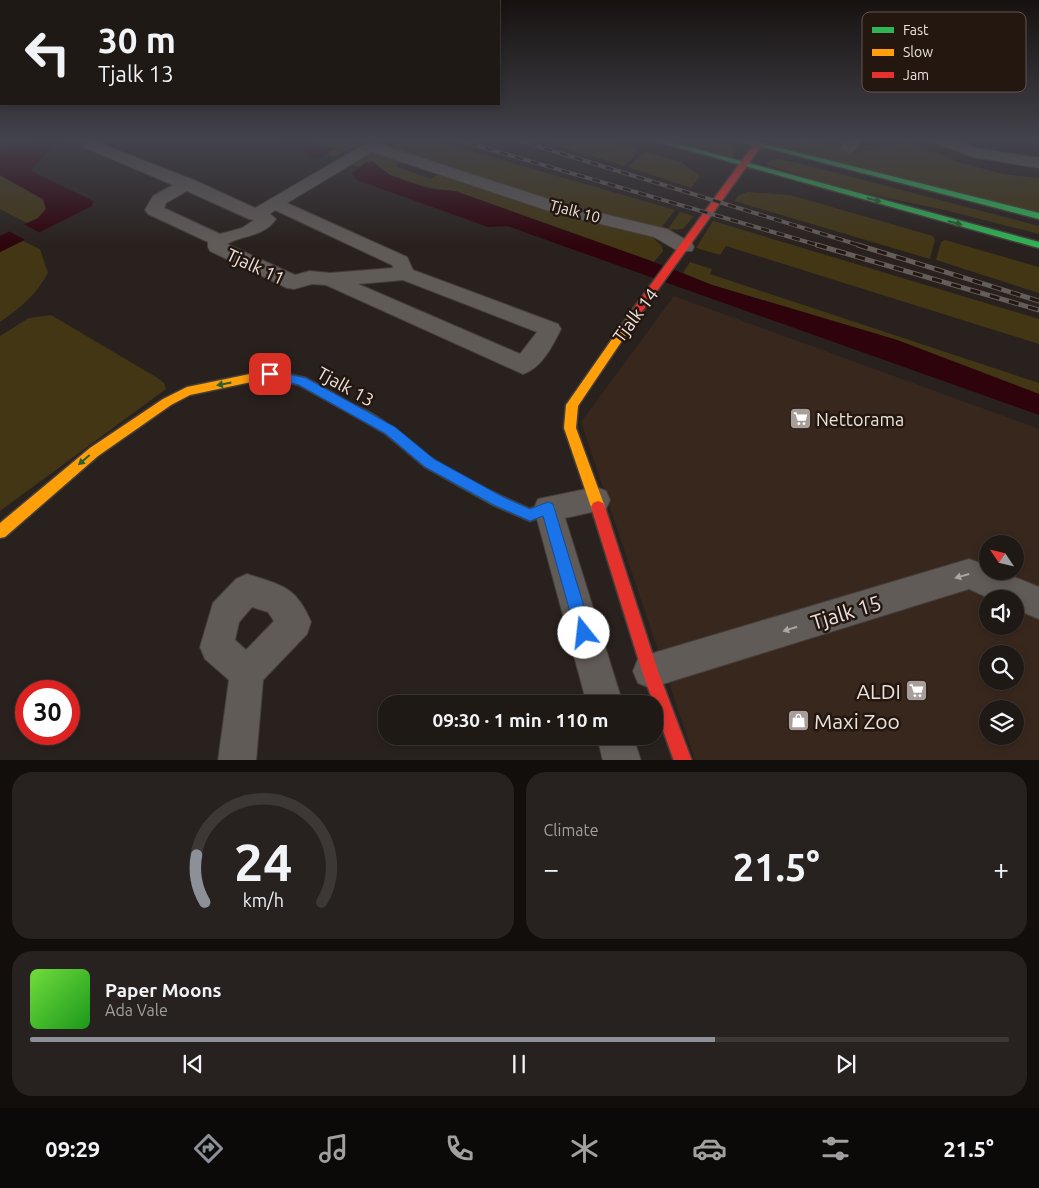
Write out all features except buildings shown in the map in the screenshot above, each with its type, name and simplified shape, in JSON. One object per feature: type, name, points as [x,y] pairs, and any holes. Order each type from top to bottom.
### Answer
[{"type":"street","points":[[165,174],[400,261],[405,274]]},
{"type":"street","name":"Tjalk 10","points":[[266,212],[325,174]]},
{"type":"street","name":"Tjalk 10","points":[[456,174],[561,209],[660,233],[684,247]]},
{"type":"street","name":"Tjalk 14","points":[[684,760],[650,670],[596,500],[570,428],[572,405],[595,369],[658,284],[735,174]]},
{"type":"street","points":[[780,174],[1039,246]]},
{"type":"street","points":[[875,174],[1039,216]]},
{"type":"street","name":"Tjalk 11","points":[[188,184],[159,200],[154,210],[218,240],[248,232],[266,212]]},
{"type":"street","name":"Tjalk 11","points":[[218,240],[217,248],[294,284],[310,277],[330,279]]},
{"type":"street","points":[[405,274],[550,329],[546,346],[523,365],[330,279],[405,274]]},
{"type":"street","name":"Tjalk 13","points":[[0,532],[94,452],[167,402],[186,391],[270,374],[302,381],[390,431],[429,463],[498,501],[530,515],[548,508]]},
{"type":"street","points":[[596,500],[548,508],[602,695]]},
{"type":"street","name":"Tjalk 15","points":[[650,670],[969,574],[1039,603]]},
{"type":"street","points":[[237,760],[247,673]]},
{"type":"street","points":[[618,745],[622,760]]},
{"type":"shaded area","points":[[38,174],[93,201],[92,206],[0,252],[0,236],[38,218],[46,209],[43,199],[0,175]]},
{"type":"shaded area","points":[[353,174],[389,174],[429,189],[455,191],[654,262],[712,285],[897,340],[1039,394],[1039,415],[507,226],[488,227],[357,180]]},
{"type":"shaded area","points":[[390,174],[418,174],[431,179],[437,174],[443,174],[558,213],[651,236],[662,246],[663,251],[654,262],[455,191],[408,181]]},
{"type":"shaded area","points":[[471,174],[552,174],[675,210],[661,228],[573,208]]},
{"type":"shaded area","points":[[650,174],[698,174],[700,176],[691,188]]},
{"type":"shaded area","points":[[797,174],[843,174],[1039,226],[1039,234],[949,211],[832,186]]},
{"type":"shaded area","points":[[883,174],[1007,174],[1039,178],[1039,214]]},
{"type":"shaded area","points":[[0,175],[43,200],[46,209],[38,218],[27,223],[0,209]]},
{"type":"shaded area","points":[[748,192],[790,195],[933,236],[935,240],[930,259],[734,201],[739,195]]},
{"type":"shaded area","points":[[680,212],[694,216],[683,229],[667,230]]},
{"type":"shaded area","points":[[713,221],[1039,319],[1039,344],[726,246],[720,255],[696,248]]},
{"type":"shaded area","points":[[945,240],[1039,267],[1039,293],[936,260],[941,242]]},
{"type":"shaded area","points":[[23,241],[40,249],[48,273],[27,300],[0,322],[0,252]]},
{"type":"shaded area","points":[[690,262],[712,269],[710,274],[1039,383],[1039,394],[897,340],[712,285],[683,273]]},
{"type":"shaded area","points":[[674,296],[1039,429],[1039,760],[695,760],[581,422]]},
{"type":"shaded area","points":[[51,315],[156,377],[164,383],[166,389],[0,511],[0,336],[29,318]]},
{"type":"pier","points":[[22,223],[42,234],[27,241],[7,230]]},
{"type":"railway","points":[[576,174],[821,246]]},
{"type":"railway","points":[[629,174],[862,246]]},
{"type":"railway","points":[[817,245],[1039,310]]},
{"type":"railway","points":[[858,245],[1039,301]]},
{"type":"traffic: fast","points":[[781,174],[1039,245]]},
{"type":"traffic: fast","points":[[875,174],[1039,216]]},
{"type":"traffic: fast","points":[[355,411],[390,431],[429,463],[498,501],[530,515],[548,508]]},
{"type":"traffic: slow","points":[[598,507],[570,428],[572,405],[637,311]]},
{"type":"traffic: slow","points":[[0,532],[94,452],[167,402],[187,391],[270,374],[302,381],[355,411]]},
{"type":"traffic: jam","points":[[637,311],[737,174]]},
{"type":"traffic: jam","points":[[598,507],[650,671],[683,760]]},
{"type":"place","name":"Nettorama","points":[[800,419]]},
{"type":"place","name":"ALDI","points":[[917,691]]},
{"type":"place","name":"Maxi Zoo","points":[[798,721]]},
{"type":"route","points":[[270,374],[302,381],[390,431],[429,463],[498,501],[530,515],[548,508],[584,633]]}]
